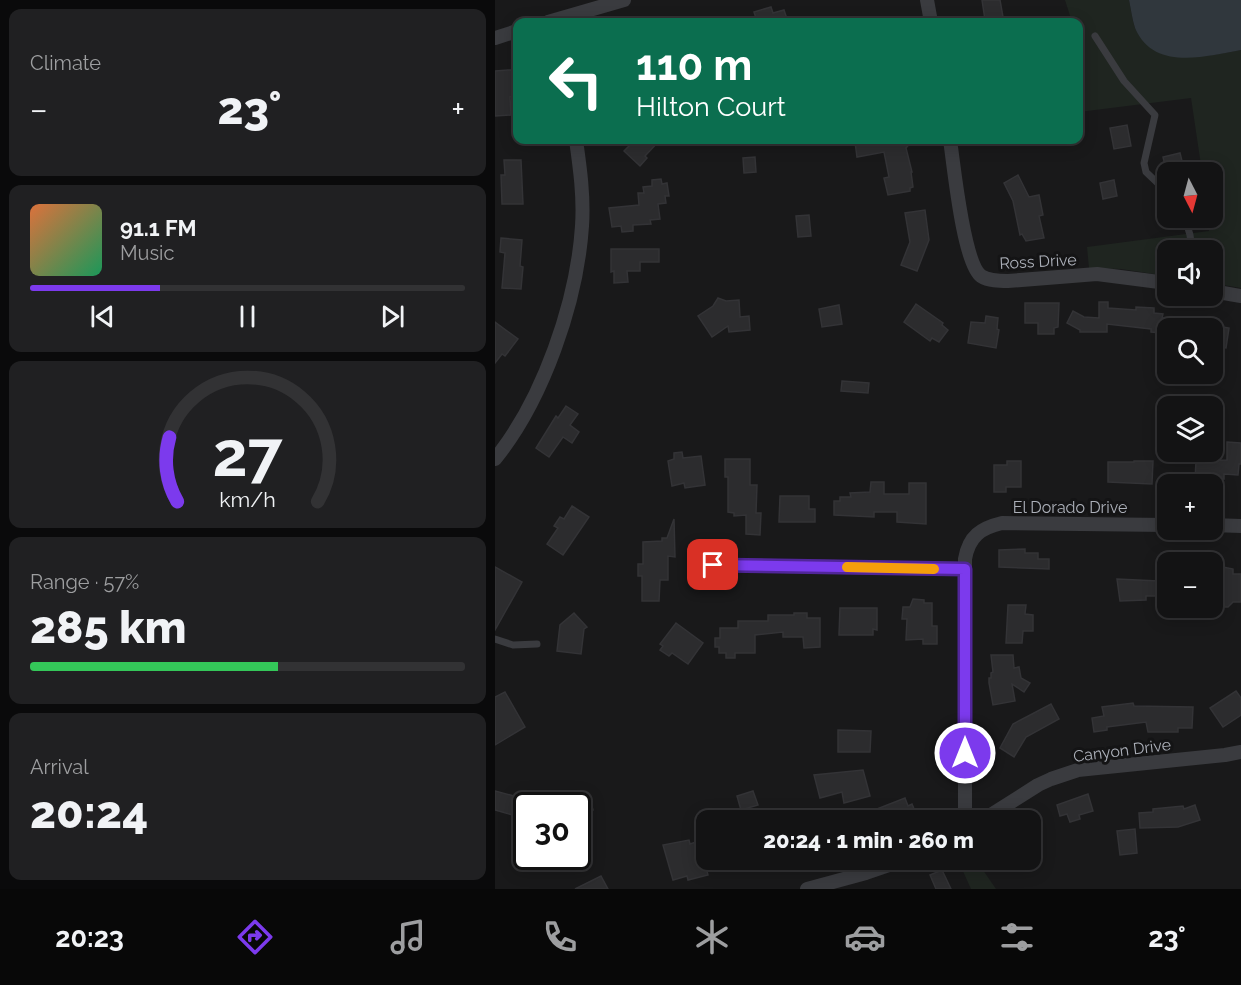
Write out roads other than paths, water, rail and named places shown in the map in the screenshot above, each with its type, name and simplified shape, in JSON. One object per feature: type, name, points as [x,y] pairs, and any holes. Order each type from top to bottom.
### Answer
[{"type":"street","points":[[564,18],[624,0]]},
{"type":"street","points":[[927,0],[930,18]]},
{"type":"street","points":[[495,38],[513,32]]},
{"type":"street","points":[[495,459],[513,434],[545,372],[560,334],[575,280],[582,224],[582,191],[576,144]]},
{"type":"street","name":"Ross Drive","points":[[951,144],[967,248],[979,275],[995,281],[1008,281],[1097,274],[1157,283]]},
{"type":"street","points":[[1223,293],[1241,296]]},
{"type":"street","name":"El Dorado Drive","points":[[965,569],[967,550],[976,534],[991,526],[1013,523],[1157,525]]},
{"type":"street","points":[[1223,525],[1241,526]]},
{"type":"street","points":[[713,565],[965,569],[965,810]]},
{"type":"street","name":"Canyon Drive","points":[[999,810],[1044,782],[1078,770],[1241,752]]},
{"type":"street","points":[[807,889],[875,870]]},
{"type":"lane","points":[[1095,36],[1124,81],[1155,115],[1144,163],[1146,172],[1157,182]]},
{"type":"lane","points":[[495,639],[513,645],[537,644]]}]
